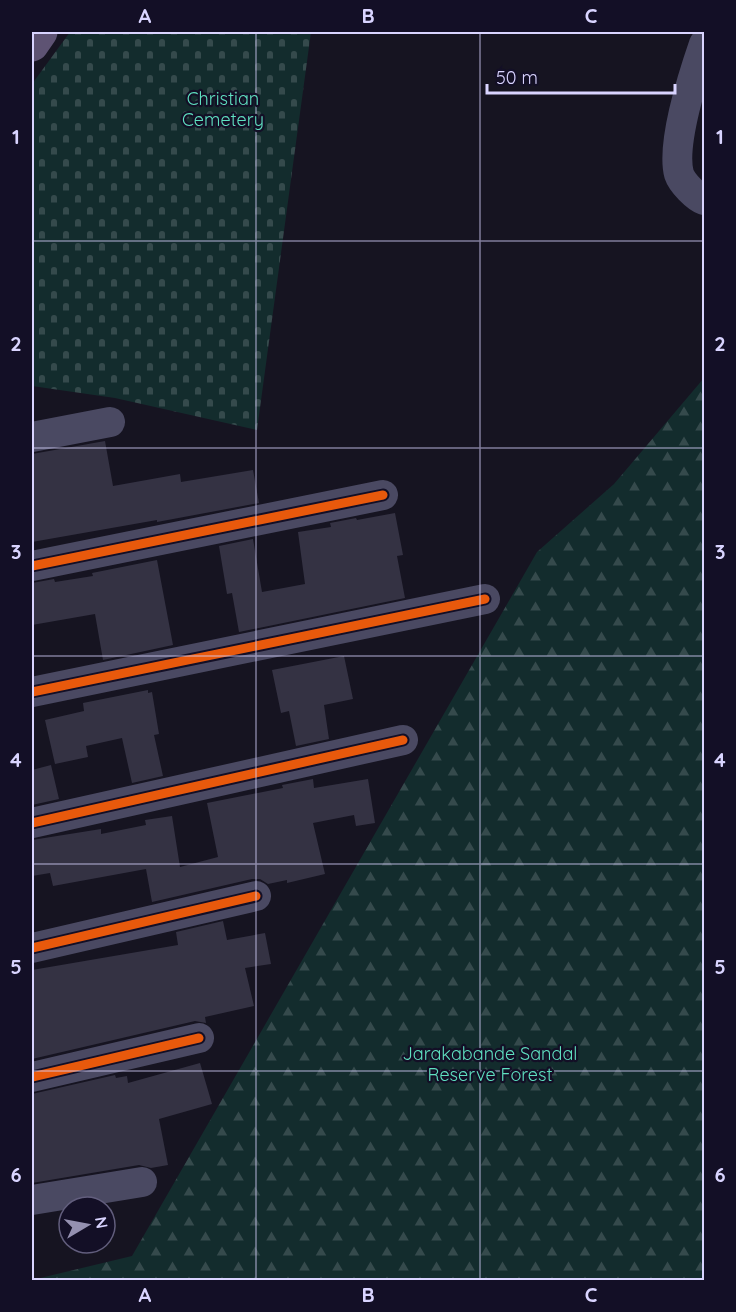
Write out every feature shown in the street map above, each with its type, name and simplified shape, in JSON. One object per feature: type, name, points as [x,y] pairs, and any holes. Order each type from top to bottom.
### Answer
[{"type":"main road","points":[[32,45],[41,32]]},
{"type":"street","points":[[705,44],[680,127],[679,174],[698,198],[705,200]]},
{"type":"street","points":[[32,437],[110,423]]},
{"type":"street","points":[[32,566],[383,495]]},
{"type":"street","points":[[32,692],[484,599]]},
{"type":"street","points":[[32,823],[403,740]]},
{"type":"street","points":[[32,948],[256,896]]},
{"type":"street","points":[[32,1077],[199,1038]]},
{"type":"street","points":[[32,1200],[141,1182]]},
{"type":"green space","name":"Christian Cemetery","points":[[70,32],[311,32],[257,430],[115,398],[32,386],[32,84]]},
{"type":"green space","name":"Jarakabande Sandal Reserve Forest","points":[[704,378],[704,1280],[32,1280],[132,1256],[537,552],[614,484]]},
{"type":"building","points":[[105,441],[113,486],[180,474],[181,482],[253,470],[259,503],[32,542],[32,454]]},
{"type":"building","points":[[395,513],[403,555],[397,556],[405,598],[239,632],[232,593],[227,594],[219,546],[253,539],[262,592],[305,584],[298,532],[331,527],[330,523]]},
{"type":"building","points":[[157,560],[173,645],[103,660],[95,614],[32,625],[32,583],[93,576],[92,573]]},
{"type":"building","points":[[344,656],[353,699],[324,705],[329,739],[296,746],[289,711],[281,713],[272,670]]},
{"type":"building","points":[[148,690],[148,693],[152,692],[159,734],[154,735],[163,776],[132,783],[122,738],[86,746],[88,757],[55,764],[45,720],[84,711],[83,703]]},
{"type":"building","points":[[51,765],[59,799],[32,805],[32,770]]},
{"type":"building","points":[[313,779],[314,788],[368,779],[375,823],[356,826],[354,815],[313,823],[325,874],[287,883],[287,880],[268,884],[260,879],[252,879],[152,902],[146,869],[53,886],[50,873],[32,876],[32,840],[101,829],[101,834],[146,825],[145,820],[172,816],[180,867],[218,857],[207,803],[283,788],[282,785]]},
{"type":"building","points":[[223,921],[227,940],[265,933],[271,964],[245,968],[254,1006],[205,1017],[206,1023],[195,1021],[32,1059],[32,970],[178,945],[176,932]]},
{"type":"building","points":[[200,1063],[212,1104],[159,1119],[168,1165],[151,1168],[139,1165],[32,1183],[32,1094],[115,1075],[116,1078],[127,1076],[128,1083]]},
{"type":"cycle path","points":[[32,566],[383,495]]},
{"type":"cycle path","points":[[32,692],[485,599]]},
{"type":"cycle path","points":[[32,823],[403,740]]},
{"type":"cycle path","points":[[32,948],[256,896]]},
{"type":"cycle path","points":[[32,1077],[199,1038]]}]
